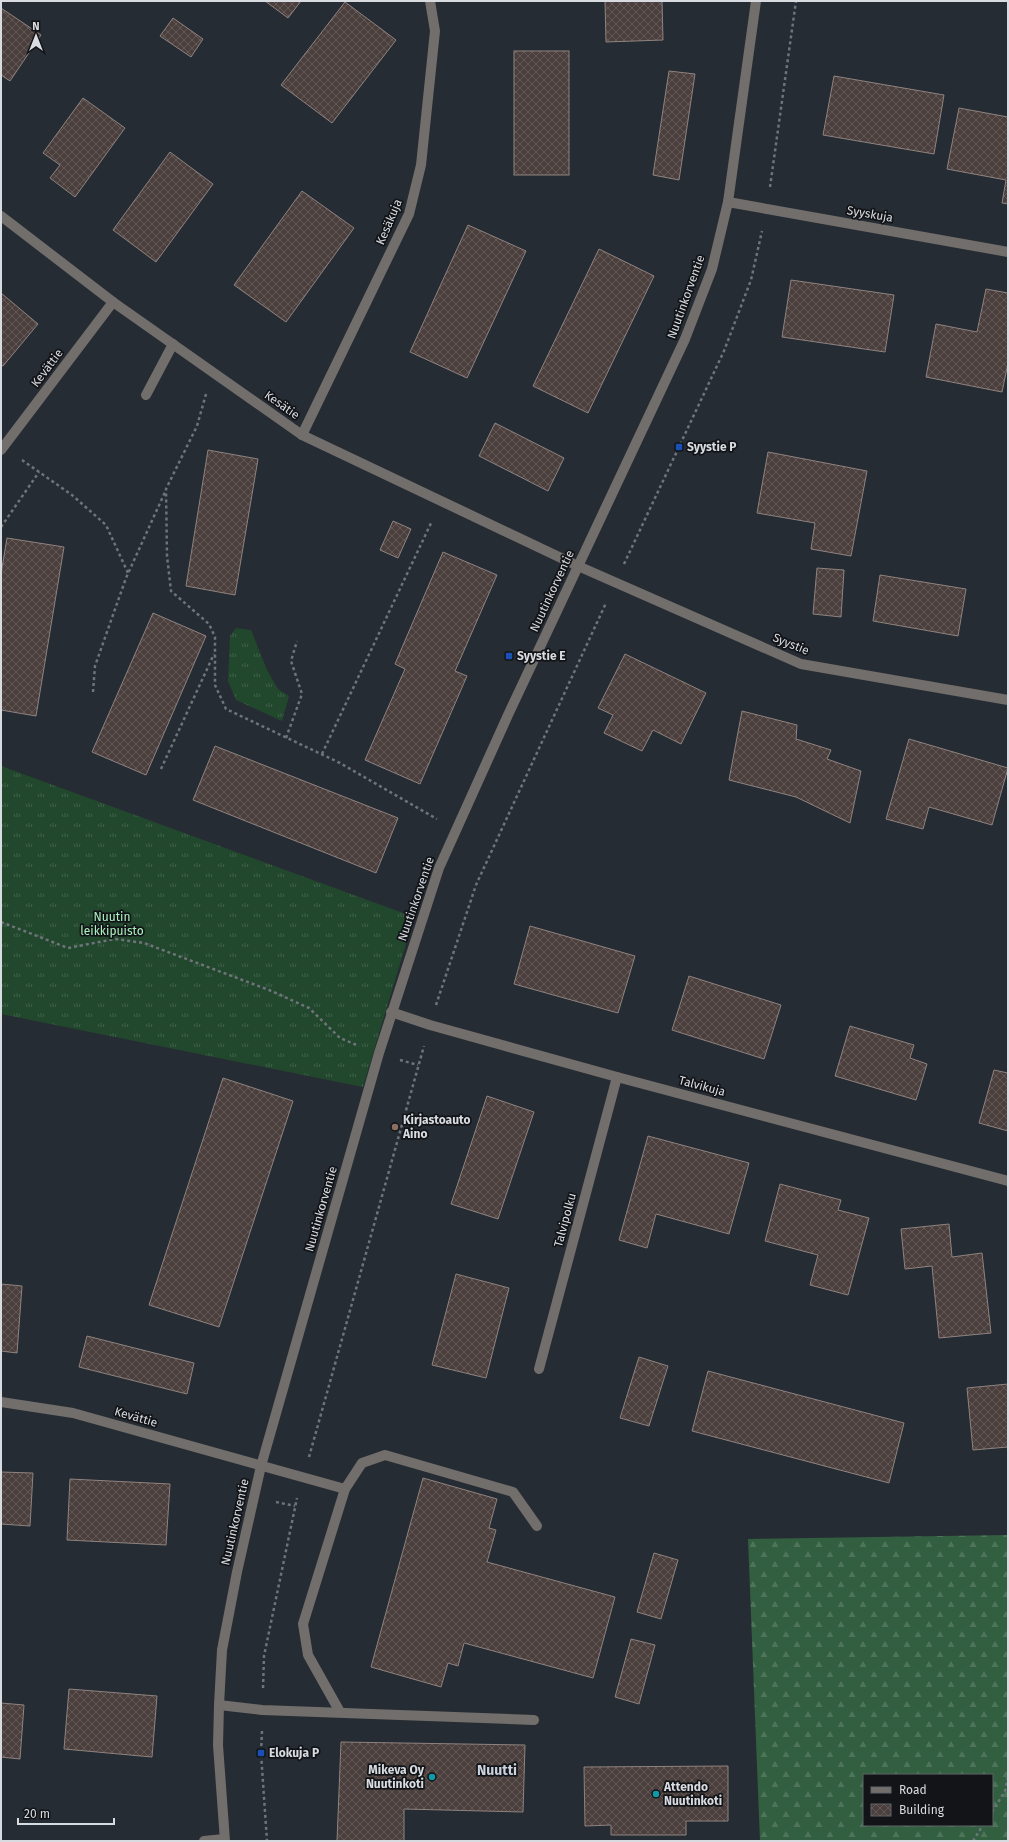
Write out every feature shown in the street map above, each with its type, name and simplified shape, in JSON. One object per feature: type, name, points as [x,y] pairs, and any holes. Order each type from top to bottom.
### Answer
[{"type":"street","name":"Kesäkuja","points":[[302,435],[409,214],[421,165],[435,30],[430,1]]},
{"type":"street","name":"Nuutinkorventie","points":[[224,1840],[218,1745],[222,1650],[237,1572],[261,1466],[378,1053],[439,868],[508,715],[685,339],[712,269],[728,202],[756,1]]},
{"type":"street","name":"Syyskuja","points":[[728,202],[1008,252]]},
{"type":"street","name":"Kesätie","points":[[1,216],[113,302],[302,435],[578,566]]},
{"type":"street","name":"Kevättie","points":[[2,449],[113,302]]},
{"type":"street","points":[[146,395],[173,344]]},
{"type":"street","name":"Syystie","points":[[578,566],[801,664],[1008,700]]},
{"type":"street","name":"Talvikuja","points":[[391,1012],[430,1025],[617,1077],[1008,1182]]},
{"type":"street","name":"Talvipolku","points":[[539,1369],[617,1077]]},
{"type":"street","name":"Kevättie","points":[[1,1402],[73,1413],[345,1489]]},
{"type":"street","points":[[340,1712],[308,1655],[303,1624],[345,1489],[362,1463],[385,1455],[513,1492],[537,1526]]},
{"type":"street","points":[[220,1705],[262,1710],[534,1720]]},
{"type":"street","points":[[204,1841],[224,1840]]},
{"type":"path","points":[[268,1841],[261,1753],[264,1656],[295,1506],[430,1025],[476,885],[724,351],[751,280],[767,209],[796,1]]},
{"type":"path","points":[[93,692],[95,666],[128,573],[197,426],[212,372]]},
{"type":"path","points":[[2,449],[72,495],[106,525],[128,573]]},
{"type":"path","points":[[1,527],[39,472]]},
{"type":"path","points":[[166,490],[167,556],[171,591],[209,624],[216,637],[215,685],[226,709],[340,763],[456,830]]},
{"type":"path","points":[[322,754],[441,501]]},
{"type":"path","points":[[286,738],[302,694],[291,661],[297,641]]},
{"type":"path","points":[[161,769],[215,652]]},
{"type":"path","points":[[1,922],[68,948],[115,939],[144,943],[269,990],[309,1008],[340,1038],[378,1053]]},
{"type":"path","points":[[993,1810],[1005,1791],[1008,1778]]},
{"type":"path","points":[[973,1841],[982,1826]]},
{"type":"green space","points":[[236,628],[251,630],[267,670],[278,689],[289,696],[282,721],[236,700],[228,681],[230,636]]},
{"type":"green space","name":"Nuutin leikkipuisto","points":[[1,766],[414,917],[363,1087],[1,1014]]},
{"type":"green space","points":[[1008,1535],[1008,1841],[760,1841],[748,1539]]},
{"type":"building","points":[[265,1],[301,1],[288,18]]},
{"type":"building","points":[[605,1],[662,1],[663,40],[606,42]]},
{"type":"building","points":[[345,2],[396,40],[332,123],[281,85]]},
{"type":"building","points":[[1,8],[41,35],[10,81],[1,75]]},
{"type":"building","points":[[173,18],[203,39],[191,57],[160,36]]},
{"type":"building","points":[[514,51],[569,51],[569,175],[514,175]]},
{"type":"building","points":[[669,71],[695,74],[679,180],[653,175]]},
{"type":"building","points":[[834,76],[944,95],[934,154],[823,135]]},
{"type":"building","points":[[83,98],[125,128],[75,197],[50,178],[60,165],[43,153]]},
{"type":"building","points":[[959,108],[1008,117],[1008,204],[1002,203],[1006,180],[947,169]]},
{"type":"building","points":[[170,152],[213,184],[156,262],[113,230]]},
{"type":"building","points":[[302,191],[354,228],[286,322],[234,285]]},
{"type":"building","points":[[468,225],[526,251],[467,378],[410,352]]},
{"type":"building","points":[[599,249],[654,276],[588,413],[533,386]]},
{"type":"building","points":[[791,280],[894,295],[885,352],[782,337]]},
{"type":"building","points":[[986,289],[1008,293],[1008,363],[1002,392],[926,377],[936,324],[977,332]]},
{"type":"building","points":[[1,293],[38,324],[3,366],[1,365]]},
{"type":"building","points":[[495,423],[564,458],[548,491],[479,456]]},
{"type":"building","points":[[208,450],[258,459],[235,595],[186,586]]},
{"type":"building","points":[[768,452],[867,471],[851,556],[811,549],[815,523],[757,513]]},
{"type":"building","points":[[393,521],[411,529],[398,558],[380,550]]},
{"type":"building","points":[[7,538],[64,547],[36,716],[1,710],[1,574]]},
{"type":"building","points":[[443,552],[497,575],[455,671],[467,676],[420,784],[365,760],[405,669],[395,664]]},
{"type":"building","points":[[817,568],[844,570],[841,617],[813,614]]},
{"type":"building","points":[[880,575],[966,589],[958,636],[873,621]]},
{"type":"building","points":[[153,613],[206,636],[146,775],[92,752]]},
{"type":"building","points":[[625,654],[706,693],[681,744],[653,730],[642,751],[604,733],[613,715],[598,708]]},
{"type":"building","points":[[742,711],[797,725],[796,739],[831,750],[827,759],[861,771],[850,823],[796,797],[729,780]]},
{"type":"building","points":[[909,739],[1008,768],[992,825],[929,807],[923,829],[886,819]]},
{"type":"building","points":[[215,746],[398,818],[376,873],[193,800]]},
{"type":"building","points":[[530,926],[635,956],[618,1013],[514,984]]},
{"type":"building","points":[[689,976],[781,1005],[764,1059],[672,1030]]},
{"type":"building","points":[[850,1026],[914,1045],[910,1058],[927,1064],[916,1100],[835,1076]]},
{"type":"building","points":[[994,1070],[1008,1073],[1008,1131],[979,1123]]},
{"type":"building","points":[[223,1078],[293,1101],[219,1327],[149,1305]]},
{"type":"building","points":[[487,1096],[534,1112],[498,1219],[451,1204]]},
{"type":"building","points":[[648,1136],[749,1163],[729,1234],[656,1214],[647,1248],[619,1240]]},
{"type":"building","points":[[780,1184],[841,1200],[838,1210],[869,1218],[848,1295],[810,1285],[818,1255],[765,1241]]},
{"type":"building","points":[[949,1224],[952,1257],[982,1253],[991,1333],[939,1338],[932,1266],[905,1269],[901,1229]]},
{"type":"building","points":[[456,1274],[509,1288],[486,1378],[432,1365]]},
{"type":"building","points":[[1,1284],[22,1286],[17,1353],[1,1351]]},
{"type":"building","points":[[87,1336],[194,1363],[187,1394],[79,1367]]},
{"type":"building","points":[[639,1357],[668,1366],[649,1426],[620,1418]]},
{"type":"building","points":[[708,1371],[904,1423],[889,1483],[692,1431]]},
{"type":"building","points":[[1008,1384],[1008,1447],[973,1450],[967,1388]]},
{"type":"building","points":[[1,1472],[33,1473],[30,1526],[1,1524]]},
{"type":"building","points":[[423,1478],[497,1499],[489,1528],[496,1530],[487,1562],[615,1597],[593,1678],[464,1643],[458,1666],[448,1663],[441,1687],[371,1667]]},
{"type":"building","points":[[70,1479],[170,1484],[166,1545],[67,1540]]},
{"type":"building","points":[[654,1553],[678,1560],[661,1619],[637,1612]]},
{"type":"building","points":[[631,1639],[655,1645],[639,1704],[615,1697]]},
{"type":"building","points":[[69,1689],[157,1696],[152,1757],[64,1749]]},
{"type":"building","points":[[1,1703],[24,1705],[20,1759],[1,1757]]},
{"type":"building","name":"Mikeva Oy Nuutinkoti","points":[[341,1742],[525,1745],[523,1812],[404,1809],[404,1841],[337,1841]]},
{"type":"building","name":"Attendo Nuutinkoti","points":[[728,1766],[728,1821],[686,1821],[686,1835],[611,1835],[611,1825],[585,1826],[584,1767]]},
{"type":"place","name":"Syystie P","points":[[679,447]]},
{"type":"place","name":"Syystie E","points":[[509,656]]},
{"type":"place","name":"Kirjastoauto Aino","points":[[395,1127]]},
{"type":"place","name":"Elokuja P","points":[[261,1753]]},
{"type":"place","name":"Mikeva Oy Nuutinkoti","points":[[432,1777]]},
{"type":"place","name":"Attendo Nuutinkoti","points":[[656,1794]]},
{"type":"district","name":"Nuutti","points":[[497,1770]]}]
